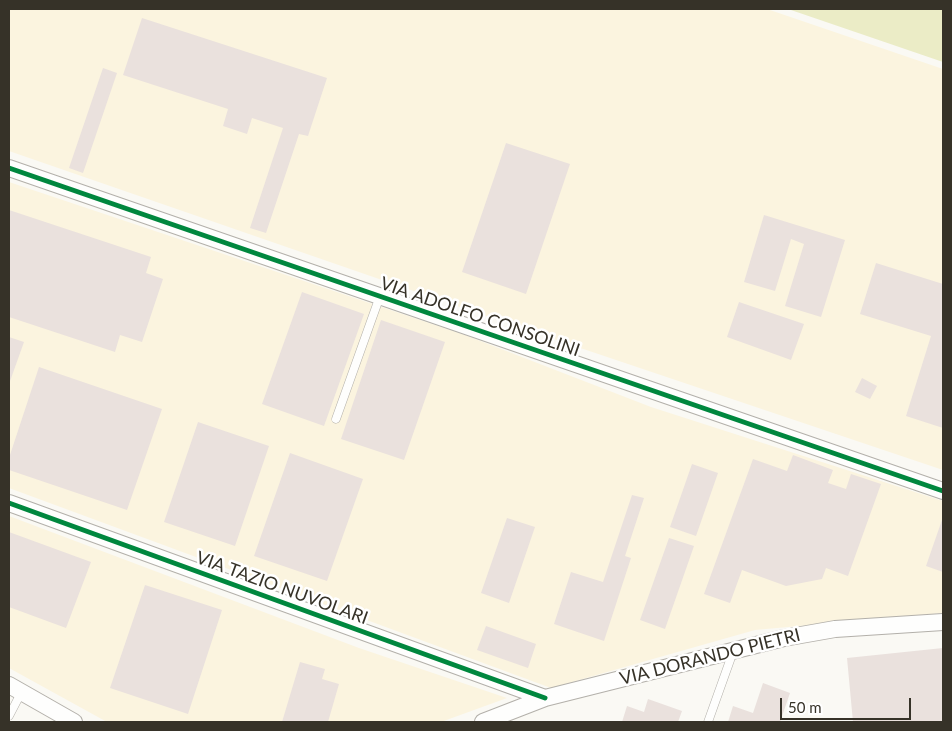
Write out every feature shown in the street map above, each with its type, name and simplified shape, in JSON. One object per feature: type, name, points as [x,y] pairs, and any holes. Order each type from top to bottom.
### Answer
[{"type":"street","name":"VIA ADOLFO CONSOLINI","points":[[9,168],[943,491]]},
{"type":"street","name":"VIA TAZIO NUVOLARI","points":[[9,503],[545,698]]},
{"type":"street","name":"VIA DORANDO PIETRI","points":[[483,722],[545,698],[784,638],[835,629],[943,622]]},
{"type":"street","points":[[15,689],[74,722]]},
{"type":"lane","points":[[336,419],[380,296]]},
{"type":"lane","points":[[708,722],[733,650]]},
{"type":"lane","points":[[9,716],[15,689]]},
{"type":"shaded area","points":[[9,9],[767,9],[943,69],[943,470],[515,326],[9,151]]},
{"type":"shaded area","points":[[9,182],[465,335],[651,407],[943,501],[943,613],[755,630],[551,688],[9,488]]},
{"type":"shaded area","points":[[9,516],[359,648],[507,698],[441,722],[107,722],[9,668]]},
{"type":"green space","points":[[788,9],[943,9],[943,62]]},
{"type":"building","points":[[142,18],[327,78],[308,136],[299,134],[266,233],[250,228],[283,128],[252,118],[247,134],[223,126],[228,109],[123,75]]},
{"type":"building","points":[[103,68],[117,73],[83,173],[69,168]]},
{"type":"building","points":[[506,143],[570,164],[526,294],[462,272]]},
{"type":"building","points":[[9,210],[151,257],[146,273],[163,279],[142,342],[120,335],[115,352],[9,317]]},
{"type":"building","points":[[764,215],[845,240],[821,317],[785,306],[804,244],[791,239],[775,291],[744,282]]},
{"type":"building","points":[[876,263],[943,284],[943,428],[906,416],[931,336],[860,314]]},
{"type":"building","points":[[302,292],[364,314],[324,426],[262,404]]},
{"type":"building","points":[[739,302],[804,324],[791,360],[727,337]]},
{"type":"building","points":[[381,320],[445,342],[404,460],[341,439]]},
{"type":"building","points":[[9,337],[24,342],[9,384]]},
{"type":"building","points":[[39,367],[162,409],[127,510],[9,470],[9,458]]},
{"type":"building","points":[[862,378],[877,386],[870,399],[855,392]]},
{"type":"building","points":[[198,422],[269,446],[235,546],[164,522]]},
{"type":"building","points":[[290,453],[363,479],[327,581],[254,556]]},
{"type":"building","points":[[793,455],[833,470],[828,483],[846,489],[851,474],[881,484],[848,576],[826,568],[822,579],[786,586],[742,570],[730,603],[704,594],[753,459],[787,471]]},
{"type":"building","points":[[692,464],[718,473],[696,536],[670,527]]},
{"type":"building","points":[[632,495],[644,498],[625,556],[631,558],[604,641],[554,624],[571,572],[603,582]]},
{"type":"building","points":[[943,517],[943,572],[926,566]]},
{"type":"building","points":[[507,518],[535,527],[509,603],[481,593]]},
{"type":"building","points":[[9,532],[91,562],[66,628],[9,607]]},
{"type":"building","points":[[669,538],[694,546],[665,629],[640,620]]},
{"type":"building","points":[[145,585],[222,610],[188,714],[110,688]]},
{"type":"building","points":[[486,626],[536,644],[528,668],[477,650]]},
{"type":"building","points":[[943,648],[943,722],[853,722],[847,658]]},
{"type":"building","points":[[300,662],[325,669],[322,679],[339,684],[328,722],[282,722]]},
{"type":"building","points":[[763,683],[790,693],[780,722],[728,722],[733,706],[753,713]]},
{"type":"building","points":[[648,699],[682,711],[678,722],[622,722],[627,706],[644,712]]},
{"type":"cycle path","points":[[9,168],[943,491]]},
{"type":"cycle path","points":[[9,503],[545,698]]}]
